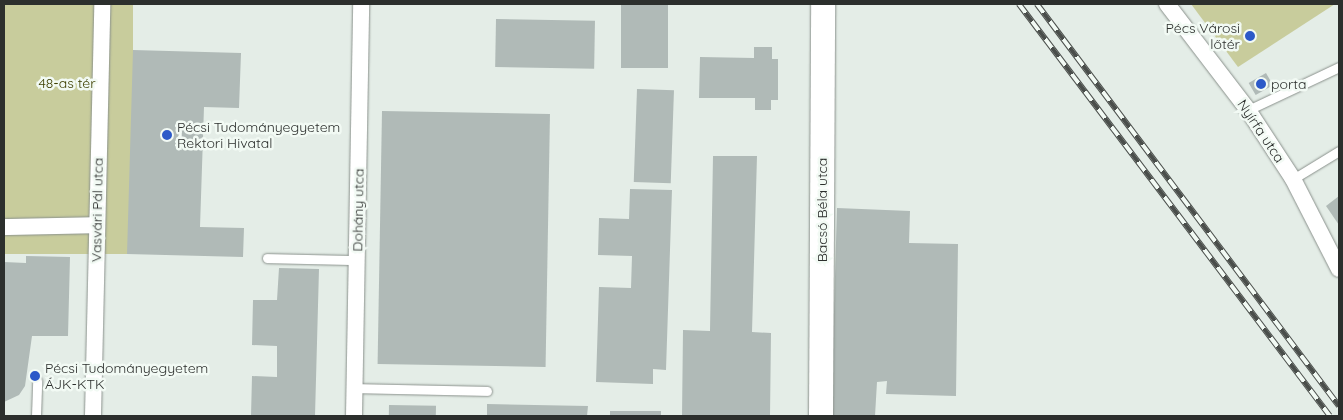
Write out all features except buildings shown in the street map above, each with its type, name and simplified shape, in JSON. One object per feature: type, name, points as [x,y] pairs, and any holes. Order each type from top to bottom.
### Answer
[{"type":"street","name":"Vasvári Pál utca","points":[[93,416],[102,4]]},
{"type":"street","name":"Dohány utca","points":[[354,416],[361,4]]},
{"type":"street","name":"Bacsó Béla utca","points":[[820,416],[823,4]]},
{"type":"street","name":"Nyírfa utca","points":[[1167,4],[1248,110],[1293,178],[1339,269]]},
{"type":"street","points":[[4,226],[97,225]]},
{"type":"lane","points":[[1248,110],[1339,67]]},
{"type":"lane","points":[[1293,178],[1339,151]]},
{"type":"lane","points":[[267,258],[357,260]]},
{"type":"lane","points":[[36,416],[37,381]]},
{"type":"lane","points":[[354,388],[488,391]]},
{"type":"green space","name":"48-as tér","points":[[4,4],[133,4],[133,254],[4,254]]},
{"type":"green space","name":"Pécs Városi lőtér","points":[[1191,4],[1335,4],[1238,67]]},
{"type":"railway","points":[[1019,4],[1330,416]]},
{"type":"railway","points":[[1037,4],[1339,406]]},
{"type":"place","name":"Pécs Városi lőtér","points":[[1250,36]]},
{"type":"place","name":"porta","points":[[1261,84]]},
{"type":"place","name":"Pécsi Tudományegyetem Rektori Hivatal","points":[[167,135]]},
{"type":"place","name":"Pécsi Tudományegyetem ÁJK-KTK","points":[[35,376]]}]
